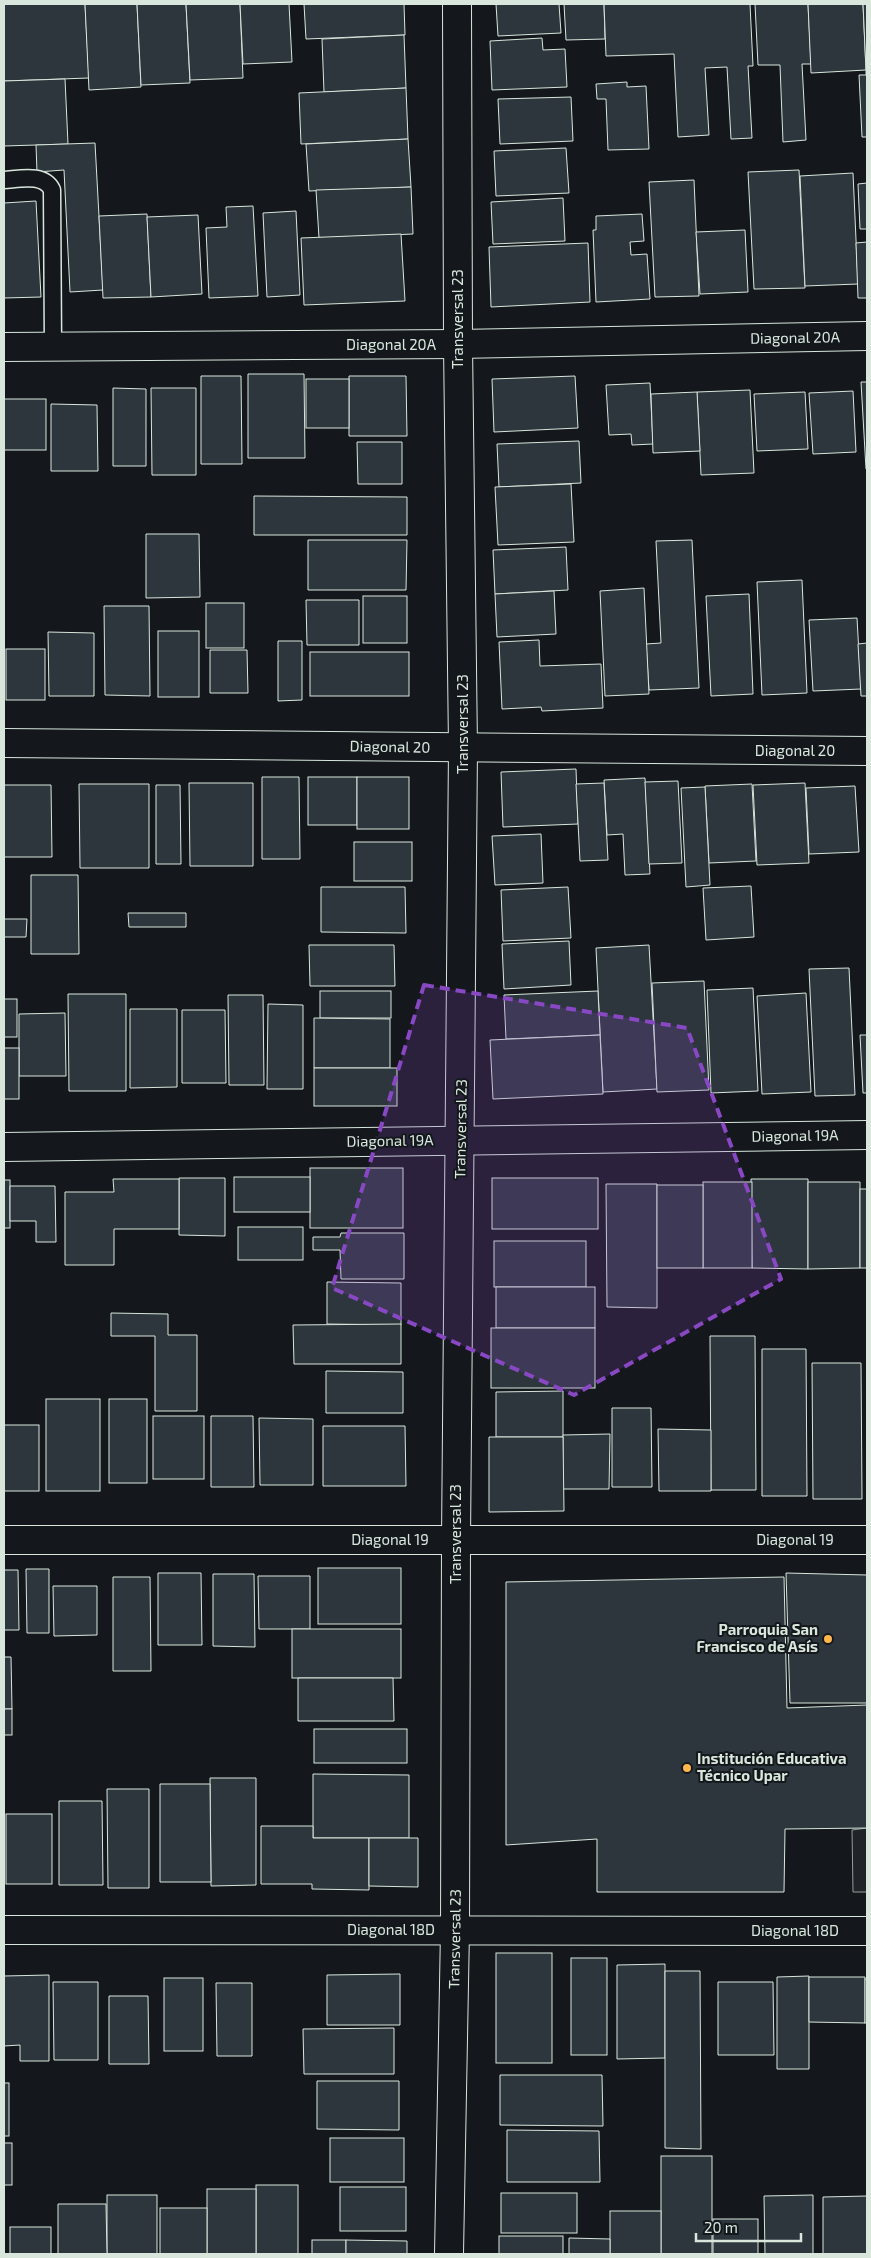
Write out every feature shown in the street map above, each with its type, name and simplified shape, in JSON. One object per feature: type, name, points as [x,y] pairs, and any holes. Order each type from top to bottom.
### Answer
[{"type":"street","name":"Transversal 23","points":[[449,2254],[455,1930],[456,1540],[463,748],[458,344],[457,4]]},
{"type":"street","name":"Diagonal 20A","points":[[4,347],[458,344],[867,336]]},
{"type":"street","name":"Diagonal 20","points":[[4,743],[867,751]]},
{"type":"street","name":"Diagonal 19A","points":[[4,1147],[867,1136]]},
{"type":"street","name":"Diagonal 19","points":[[4,1540],[867,1540]]},
{"type":"street","name":"Diagonal 18D","points":[[4,1930],[867,1931]]},
{"type":"lane","points":[[4,180],[41,179],[52,190],[53,347]]},
{"type":"highlighted area","points":[[424,985],[687,1028],[781,1279],[574,1395],[332,1288]]},
{"type":"shaded area","points":[[867,1828],[867,1892],[853,1892],[852,1830]]},
{"type":"building","points":[[4,4],[85,4],[89,78],[4,81]]},
{"type":"building","points":[[85,4],[137,4],[141,87],[89,90]]},
{"type":"building","points":[[137,4],[186,4],[190,83],[141,85]]},
{"type":"building","points":[[186,4],[240,4],[243,78],[190,80]]},
{"type":"building","points":[[240,4],[289,4],[292,62],[243,64]]},
{"type":"building","points":[[304,4],[404,4],[405,35],[306,39]]},
{"type":"building","points":[[496,4],[559,4],[561,33],[498,36]]},
{"type":"building","points":[[564,4],[604,4],[605,39],[566,40]]},
{"type":"building","points":[[604,4],[750,4],[753,66],[748,66],[752,138],[731,139],[727,67],[705,68],[709,135],[678,137],[674,54],[606,56]]},
{"type":"building","points":[[755,4],[808,4],[811,64],[802,64],[806,140],[783,142],[780,65],[758,65]]},
{"type":"building","points":[[808,4],[863,4],[866,70],[811,73]]},
{"type":"building","points":[[863,4],[867,4],[867,137],[862,137],[859,75],[866,75]]},
{"type":"building","points":[[404,35],[406,88],[324,92],[322,39]]},
{"type":"building","points":[[542,38],[543,50],[565,49],[567,87],[492,90],[490,41]]},
{"type":"building","points":[[65,79],[68,144],[4,146],[4,81]]},
{"type":"building","points":[[627,82],[627,87],[646,86],[649,149],[608,150],[606,99],[597,99],[596,84]]},
{"type":"building","points":[[406,88],[408,139],[301,144],[299,93]]},
{"type":"building","points":[[571,97],[573,141],[500,144],[498,99]]},
{"type":"building","points":[[408,139],[411,187],[309,191],[306,144]]},
{"type":"building","points":[[95,143],[103,290],[70,292],[64,170],[37,172],[36,145]]},
{"type":"building","points":[[566,148],[569,193],[496,196],[494,151]]},
{"type":"building","points":[[799,170],[805,288],[754,289],[748,172]]},
{"type":"building","points":[[853,173],[858,284],[805,286],[800,176]]},
{"type":"building","points":[[694,180],[699,296],[655,297],[649,182]]},
{"type":"building","points":[[867,183],[867,229],[860,229],[858,184]]},
{"type":"building","points":[[411,187],[413,234],[319,238],[316,190]]},
{"type":"building","points":[[563,198],[565,241],[493,244],[491,202]]},
{"type":"building","points":[[36,201],[41,297],[4,298],[4,203]]},
{"type":"building","points":[[253,206],[258,296],[209,298],[206,228],[227,227],[226,207]]},
{"type":"building","points":[[296,211],[300,295],[267,297],[263,213]]},
{"type":"building","points":[[147,214],[151,297],[103,298],[99,216]]},
{"type":"building","points":[[642,214],[644,241],[630,242],[631,255],[647,254],[650,299],[596,302],[593,230],[596,230],[596,216]]},
{"type":"building","points":[[198,215],[202,294],[151,297],[147,217]]},
{"type":"building","points":[[745,230],[748,292],[700,294],[696,232]]},
{"type":"building","points":[[401,234],[405,301],[304,305],[301,238]]},
{"type":"building","points":[[867,242],[867,298],[858,298],[856,243]]},
{"type":"building","points":[[588,243],[590,302],[491,307],[489,247]]},
{"type":"building","points":[[248,374],[304,374],[305,458],[248,458]]},
{"type":"building","points":[[201,376],[241,376],[242,464],[201,464]]},
{"type":"building","points":[[349,376],[406,376],[407,436],[349,436]]},
{"type":"building","points":[[575,376],[578,428],[494,432],[492,379]]},
{"type":"building","points":[[306,379],[349,379],[349,428],[306,428]]},
{"type":"building","points":[[861,382],[867,382],[867,469],[866,469]]},
{"type":"building","points":[[650,383],[653,444],[632,445],[631,434],[609,435],[606,385]]},
{"type":"building","points":[[113,388],[146,389],[146,466],[113,466]]},
{"type":"building","points":[[151,388],[196,388],[196,475],[152,475]]},
{"type":"building","points":[[750,390],[754,473],[701,475],[697,392]]},
{"type":"building","points":[[853,391],[856,452],[813,454],[809,393]]},
{"type":"building","points":[[697,392],[700,451],[653,453],[651,394]]},
{"type":"building","points":[[805,392],[808,449],[757,451],[754,394]]},
{"type":"building","points":[[4,399],[46,399],[46,450],[4,450]]},
{"type":"building","points":[[51,404],[97,405],[98,471],[51,471]]},
{"type":"building","points":[[579,441],[581,483],[499,487],[497,444]]},
{"type":"building","points":[[357,442],[402,442],[402,484],[358,484]]},
{"type":"building","points":[[571,484],[574,542],[498,545],[495,487]]},
{"type":"building","points":[[254,496],[407,497],[407,535],[254,535]]},
{"type":"building","points":[[146,534],[199,534],[200,597],[146,598]]},
{"type":"building","points":[[308,540],[407,540],[406,590],[308,590]]},
{"type":"building","points":[[692,540],[699,688],[649,690],[646,644],[661,643],[656,541]]},
{"type":"building","points":[[566,547],[568,590],[495,594],[493,550]]},
{"type":"building","points":[[802,580],[807,693],[762,695],[757,582]]},
{"type":"building","points":[[644,588],[649,694],[605,696],[600,591]]},
{"type":"building","points":[[554,591],[556,634],[497,637],[495,594]]},
{"type":"building","points":[[749,594],[753,694],[711,696],[706,596]]},
{"type":"building","points":[[363,596],[407,596],[407,643],[363,643]]},
{"type":"building","points":[[306,600],[359,600],[359,645],[307,645]]},
{"type":"building","points":[[206,603],[244,603],[244,648],[206,648]]},
{"type":"building","points":[[104,606],[149,606],[150,696],[105,695]]},
{"type":"building","points":[[857,618],[861,689],[813,691],[809,620]]},
{"type":"building","points":[[158,631],[199,631],[199,697],[158,697]]},
{"type":"building","points":[[48,632],[94,633],[94,696],[49,696]]},
{"type":"building","points":[[539,640],[540,666],[601,664],[603,708],[542,711],[541,707],[502,709],[499,642]]},
{"type":"building","points":[[278,641],[302,641],[302,700],[278,701]]},
{"type":"building","points":[[867,643],[867,696],[861,696],[858,644]]},
{"type":"building","points":[[6,649],[45,649],[45,700],[6,700]]},
{"type":"building","points":[[210,650],[247,650],[248,693],[210,693]]},
{"type":"building","points":[[310,652],[409,652],[409,696],[310,696]]},
{"type":"building","points":[[576,769],[578,824],[503,827],[501,772]]},
{"type":"building","points":[[262,777],[299,777],[300,859],[262,859]]},
{"type":"building","points":[[308,777],[357,777],[357,825],[308,825]]},
{"type":"building","points":[[357,777],[409,777],[409,829],[357,829]]},
{"type":"building","points":[[645,778],[650,874],[625,875],[623,834],[607,835],[604,780]]},
{"type":"building","points":[[678,781],[682,863],[649,864],[645,782]]},
{"type":"building","points":[[189,783],[253,783],[253,866],[190,866]]},
{"type":"building","points":[[604,783],[608,860],[580,861],[576,784]]},
{"type":"building","points":[[805,783],[809,863],[757,865],[753,785]]},
{"type":"building","points":[[79,784],[149,784],[149,868],[80,868]]},
{"type":"building","points":[[752,784],[756,861],[709,863],[705,786]]},
{"type":"building","points":[[4,785],[51,785],[52,857],[4,857]]},
{"type":"building","points":[[156,785],[180,785],[181,864],[156,864]]},
{"type":"building","points":[[855,786],[859,852],[809,854],[806,788]]},
{"type":"building","points":[[705,787],[710,885],[686,887],[681,788]]},
{"type":"building","points":[[541,834],[543,883],[495,885],[492,836]]},
{"type":"building","points":[[354,842],[412,842],[412,881],[354,881]]},
{"type":"building","points":[[31,875],[78,875],[79,954],[31,954]]},
{"type":"building","points":[[751,886],[754,937],[706,940],[703,888]]},
{"type":"building","points":[[321,887],[405,887],[406,933],[321,932]]},
{"type":"building","points":[[568,887],[571,938],[503,941],[501,890]]},
{"type":"building","points":[[128,913],[186,913],[186,927],[129,927]]},
{"type":"building","points":[[4,919],[27,919],[26,937],[4,937]]},
{"type":"building","points":[[569,941],[571,985],[504,989],[502,944]]},
{"type":"building","points":[[309,945],[394,945],[395,986],[310,986]]},
{"type":"building","points":[[649,945],[657,1089],[603,1092],[596,948]]},
{"type":"building","points":[[849,968],[855,1095],[815,1096],[809,969]]},
{"type":"building","points":[[704,981],[709,1090],[657,1092],[652,983]]},
{"type":"building","points":[[753,988],[758,1091],[711,1093],[707,990]]},
{"type":"building","points":[[320,991],[391,991],[391,1018],[320,1018]]},
{"type":"building","points":[[598,991],[600,1035],[506,1039],[504,995]]},
{"type":"building","points":[[806,993],[811,1092],[762,1094],[757,996]]},
{"type":"building","points":[[68,994],[126,994],[126,1091],[69,1091]]},
{"type":"building","points":[[228,995],[263,995],[264,1085],[229,1085]]},
{"type":"building","points":[[4,999],[17,999],[17,1037],[4,1037]]},
{"type":"building","points":[[268,1004],[303,1005],[303,1089],[267,1089]]},
{"type":"building","points":[[130,1009],[177,1009],[177,1087],[130,1088]]},
{"type":"building","points":[[182,1010],[225,1010],[226,1083],[182,1083]]},
{"type":"building","points":[[65,1013],[66,1076],[19,1076],[19,1014]]},
{"type":"building","points":[[314,1018],[390,1019],[390,1068],[314,1068]]},
{"type":"building","points":[[600,1035],[603,1094],[493,1099],[490,1040]]},
{"type":"building","points":[[860,1035],[867,1035],[867,1093],[863,1093]]},
{"type":"building","points":[[4,1048],[19,1048],[19,1099],[4,1099]]},
{"type":"building","points":[[314,1068],[397,1068],[397,1106],[314,1106]]},
{"type":"building","points":[[310,1168],[403,1168],[403,1228],[310,1228]]},
{"type":"building","points":[[234,1177],[310,1177],[310,1212],[234,1212]]},
{"type":"building","points":[[179,1178],[225,1178],[225,1236],[179,1235]]},
{"type":"building","points":[[492,1178],[598,1178],[598,1229],[492,1229]]},
{"type":"building","points":[[113,1179],[179,1179],[179,1229],[114,1229],[114,1265],[65,1265],[65,1192],[114,1192]]},
{"type":"building","points":[[751,1179],[808,1179],[808,1269],[752,1268]]},
{"type":"building","points":[[4,1180],[10,1180],[10,1228],[4,1228]]},
{"type":"building","points":[[703,1182],[752,1182],[752,1268],[703,1268]]},
{"type":"building","points":[[808,1182],[860,1182],[860,1268],[808,1269]]},
{"type":"building","points":[[606,1184],[657,1184],[657,1308],[607,1307]]},
{"type":"building","points":[[657,1185],[703,1185],[703,1268],[657,1268]]},
{"type":"building","points":[[10,1186],[55,1186],[56,1242],[36,1242],[36,1221],[10,1221]]},
{"type":"building","points":[[860,1189],[867,1189],[867,1268],[860,1268]]},
{"type":"building","points":[[238,1227],[303,1227],[303,1260],[238,1260]]},
{"type":"building","points":[[341,1233],[404,1233],[404,1279],[341,1279],[340,1250],[313,1250],[313,1237],[340,1237]]},
{"type":"building","points":[[494,1241],[586,1241],[586,1287],[494,1287]]},
{"type":"building","points":[[327,1282],[401,1283],[401,1325],[327,1324]]},
{"type":"building","points":[[496,1287],[595,1287],[595,1328],[496,1328]]},
{"type":"building","points":[[111,1313],[168,1314],[168,1335],[197,1335],[197,1411],[155,1411],[155,1336],[111,1336]]},
{"type":"building","points":[[401,1324],[401,1364],[294,1364],[293,1325]]},
{"type":"building","points":[[491,1328],[595,1328],[595,1388],[491,1388]]},
{"type":"building","points":[[710,1336],[755,1336],[756,1490],[711,1490]]},
{"type":"building","points":[[762,1349],[806,1349],[807,1496],[762,1496]]},
{"type":"building","points":[[812,1363],[861,1363],[862,1499],[813,1499]]},
{"type":"building","points":[[326,1371],[403,1372],[403,1413],[326,1413]]},
{"type":"building","points":[[563,1391],[563,1437],[496,1437],[496,1392]]},
{"type":"building","points":[[46,1399],[100,1399],[100,1491],[46,1491]]},
{"type":"building","points":[[109,1399],[147,1399],[147,1483],[109,1483]]},
{"type":"building","points":[[612,1408],[651,1408],[652,1487],[612,1487]]},
{"type":"building","points":[[153,1416],[204,1416],[204,1479],[153,1479]]},
{"type":"building","points":[[211,1416],[253,1416],[254,1487],[211,1487]]},
{"type":"building","points":[[259,1418],[313,1419],[313,1485],[260,1485]]},
{"type":"building","points":[[4,1425],[39,1425],[39,1491],[4,1491]]},
{"type":"building","points":[[323,1426],[405,1426],[406,1486],[323,1486]]},
{"type":"building","points":[[658,1429],[711,1430],[711,1491],[659,1491]]},
{"type":"building","points":[[610,1434],[609,1489],[563,1489],[563,1435]]},
{"type":"building","points":[[489,1437],[563,1437],[564,1511],[489,1512]]},
{"type":"building","points":[[318,1568],[401,1568],[401,1624],[318,1624]]},
{"type":"building","points":[[26,1569],[49,1569],[49,1633],[27,1633]]},
{"type":"building","points":[[4,1570],[18,1570],[19,1630],[4,1630]]},
{"type":"building","points":[[158,1573],[201,1573],[202,1645],[158,1645]]},
{"type":"building","name":"Parroquia San Francisco de Asís","points":[[786,1573],[867,1575],[867,1703],[790,1703]]},
{"type":"building","points":[[213,1574],[254,1574],[255,1647],[213,1646]]},
{"type":"building","points":[[258,1576],[310,1576],[310,1629],[259,1629]]},
{"type":"building","points":[[113,1577],[150,1577],[151,1671],[113,1671]]},
{"type":"building","name":"Institución Educativa Técnico Upar","points":[[784,1577],[787,1708],[867,1705],[867,1828],[785,1829],[784,1892],[597,1892],[597,1839],[506,1845],[506,1582]]},
{"type":"building","points":[[53,1586],[97,1586],[97,1635],[54,1636]]},
{"type":"building","points":[[292,1629],[401,1629],[401,1678],[292,1678]]},
{"type":"building","points":[[4,1657],[11,1657],[12,1709],[4,1709]]},
{"type":"building","points":[[298,1678],[393,1678],[394,1721],[298,1721]]},
{"type":"building","points":[[4,1709],[12,1709],[12,1735],[4,1735]]},
{"type":"building","points":[[314,1729],[407,1729],[407,1763],[314,1763]]},
{"type":"building","points":[[313,1774],[409,1775],[409,1838],[313,1838]]},
{"type":"building","points":[[210,1778],[256,1778],[256,1885],[211,1886]]},
{"type":"building","points":[[160,1784],[210,1784],[211,1882],[160,1882]]},
{"type":"building","points":[[107,1789],[149,1789],[149,1888],[108,1888]]},
{"type":"building","points":[[59,1801],[102,1801],[103,1885],[59,1885]]},
{"type":"building","points":[[6,1814],[52,1814],[52,1884],[6,1884]]},
{"type":"building","points":[[261,1826],[313,1826],[313,1838],[369,1838],[369,1890],[312,1889],[312,1884],[261,1884]]},
{"type":"building","points":[[369,1838],[418,1838],[418,1887],[369,1886]]},
{"type":"building","points":[[496,1953],[552,1953],[552,2063],[496,2063]]},
{"type":"building","points":[[571,1958],[607,1958],[607,2055],[571,2055]]},
{"type":"building","points":[[665,1964],[665,2058],[617,2059],[617,1965]]},
{"type":"building","points":[[665,1971],[700,1971],[701,2149],[665,2148]]},
{"type":"building","points":[[400,1974],[400,2025],[327,2025],[327,1975]]},
{"type":"building","points":[[49,1975],[49,2061],[20,2061],[20,2045],[4,2046],[4,1976]]},
{"type":"building","points":[[809,1976],[809,2069],[777,2069],[777,1977]]},
{"type":"building","points":[[809,1977],[865,1977],[865,2023],[809,2022]]},
{"type":"building","points":[[164,1978],[203,1978],[203,2051],[164,2051]]},
{"type":"building","points":[[865,1979],[867,1979],[867,2023],[865,2023]]},
{"type":"building","points":[[53,1982],[98,1982],[98,2060],[54,2060]]},
{"type":"building","points":[[718,1982],[773,1982],[774,2055],[718,2055]]},
{"type":"building","points":[[216,1983],[252,1983],[252,2056],[217,2056]]},
{"type":"building","points":[[109,1996],[148,1996],[149,2064],[109,2064]]},
{"type":"building","points":[[394,2028],[394,2074],[304,2074],[303,2029]]},
{"type":"building","points":[[500,2075],[602,2075],[603,2126],[500,2125]]},
{"type":"building","points":[[317,2081],[399,2081],[399,2130],[317,2129]]},
{"type":"building","points":[[4,2083],[9,2083],[9,2136],[4,2136]]},
{"type":"building","points":[[507,2130],[599,2131],[600,2182],[507,2182]]},
{"type":"building","points":[[330,2138],[404,2138],[404,2182],[330,2182]]},
{"type":"building","points":[[4,2143],[12,2143],[12,2185],[4,2185]]},
{"type":"building","points":[[661,2156],[712,2156],[712,2254],[661,2254]]},
{"type":"building","points":[[256,2185],[298,2185],[298,2254],[256,2254]]},
{"type":"building","points":[[340,2187],[406,2187],[406,2231],[340,2231]]},
{"type":"building","points":[[207,2189],[256,2189],[256,2254],[207,2254]]},
{"type":"building","points":[[501,2193],[577,2193],[577,2233],[501,2233]]},
{"type":"building","points":[[107,2195],[157,2195],[157,2254],[107,2254]]},
{"type":"building","points":[[813,2195],[813,2254],[765,2254],[764,2196]]},
{"type":"building","points":[[867,2196],[867,2254],[823,2254],[823,2197]]},
{"type":"building","points":[[58,2204],[106,2204],[107,2254],[58,2254]]},
{"type":"building","points":[[160,2208],[207,2208],[207,2254],[160,2254]]},
{"type":"building","points":[[610,2211],[661,2211],[661,2254],[610,2254]]},
{"type":"building","points":[[713,2219],[758,2219],[758,2254],[713,2254]]},
{"type":"building","points":[[10,2227],[51,2227],[51,2254],[10,2254]]},
{"type":"building","points":[[499,2236],[563,2236],[563,2254],[499,2254]]},
{"type":"building","points":[[569,2238],[610,2239],[610,2254],[569,2254]]},
{"type":"building","points":[[312,2240],[346,2240],[346,2254],[312,2254]]},
{"type":"building","points":[[346,2240],[407,2241],[407,2254],[346,2254]]},
{"type":"place","name":"Parroquia San Francisco de Asís","points":[[828,1639]]},
{"type":"place","name":"Institución Educativa Técnico Upar","points":[[687,1768]]}]
